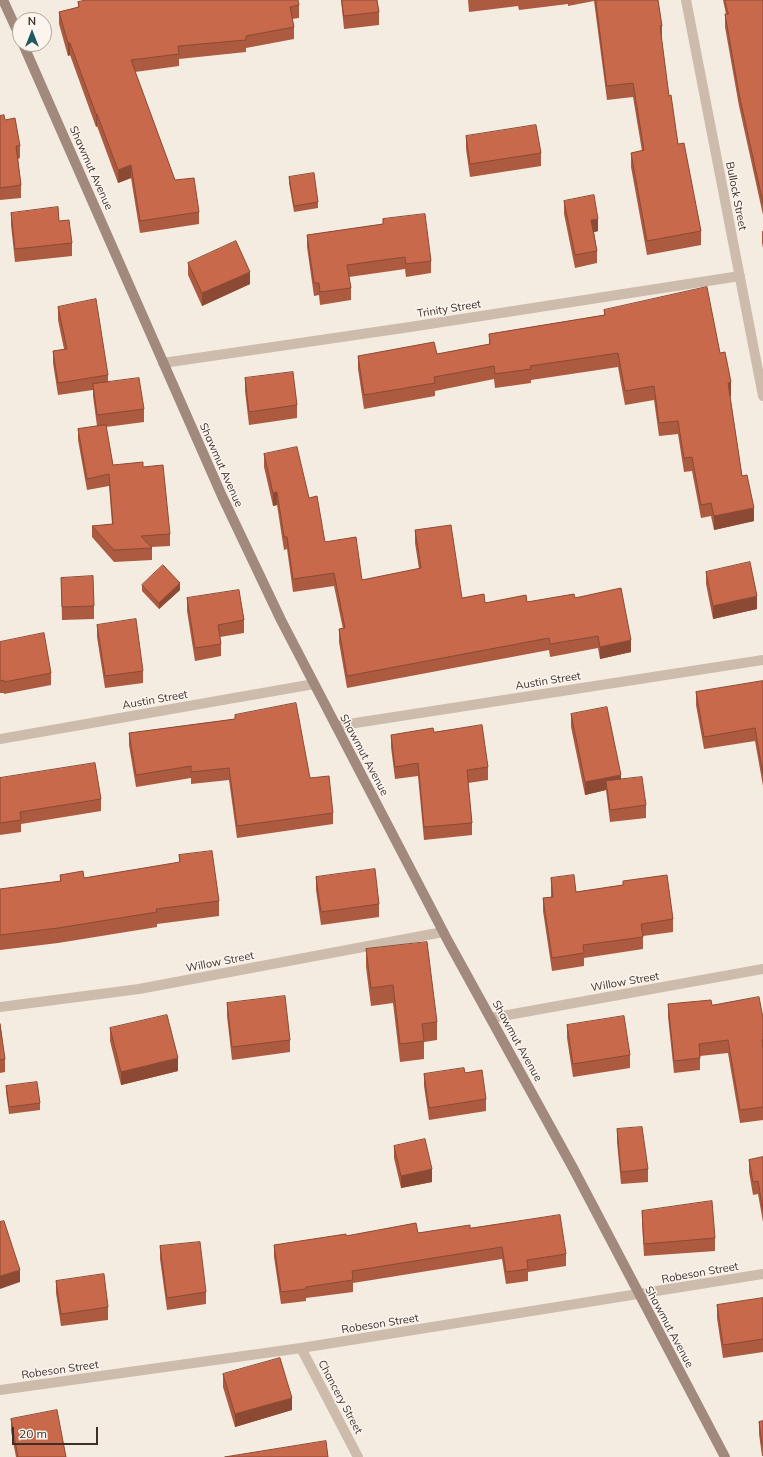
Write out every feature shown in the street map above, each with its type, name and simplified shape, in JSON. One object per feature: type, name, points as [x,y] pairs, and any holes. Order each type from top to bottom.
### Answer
[{"type":"main road","points":[[3,0],[12,20]]},
{"type":"main road","name":"Shawmut Avenue","points":[[27,52],[222,496],[281,620],[443,932],[573,1168],[725,1457]]},
{"type":"street","name":"Bullock Street","points":[[686,0],[763,396]]},
{"type":"street","name":"Trinity Street","points":[[163,363],[740,276]]},
{"type":"street","name":"Austin Street","points":[[336,726],[763,660]]},
{"type":"street","name":"Austin Street","points":[[0,739],[314,684]]},
{"type":"street","name":"Willow Street","points":[[0,1006],[139,989],[443,932]]},
{"type":"street","name":"Willow Street","points":[[491,1018],[763,970]]},
{"type":"street","name":"Robeson Street","points":[[0,1390],[301,1348],[763,1274]]},
{"type":"street","name":"Chancery Street","points":[[301,1348],[358,1457]]},
{"type":"building","points":[[87,0],[298,0],[299,5],[290,7],[294,27],[246,36],[246,40],[178,46],[179,54],[131,60],[175,180],[194,178],[199,212],[140,221],[131,165],[118,170],[70,43],[68,43],[59,12],[79,7],[78,2]]},
{"type":"building","points":[[342,0],[377,0],[379,12],[344,16]]},
{"type":"building","points":[[596,0],[658,0],[669,96],[671,95],[678,144],[684,143],[701,231],[647,241],[631,153],[644,150],[633,83],[607,86]]},
{"type":"building","points":[[725,0],[763,0],[763,203],[739,94],[725,14],[728,14]]},
{"type":"building","points":[[4,115],[5,120],[15,118],[20,146],[16,146],[21,185],[0,188],[0,116]]},
{"type":"building","points":[[536,125],[541,153],[470,164],[466,136]]},
{"type":"building","points":[[314,173],[318,202],[294,206],[289,177]]},
{"type":"building","points":[[594,195],[598,219],[591,220],[597,251],[575,255],[564,201]]},
{"type":"building","points":[[58,207],[59,221],[69,220],[72,243],[15,249],[11,213]]},
{"type":"building","points":[[425,214],[431,261],[406,264],[405,257],[347,265],[351,288],[320,292],[319,283],[314,283],[307,235],[383,224],[383,219]]},
{"type":"building","points":[[236,241],[250,272],[202,293],[188,263]]},
{"type":"building","points":[[707,287],[720,353],[725,352],[731,382],[728,383],[742,476],[747,475],[754,508],[714,516],[711,503],[701,505],[692,457],[684,458],[678,421],[659,423],[654,386],[625,391],[618,353],[530,366],[531,369],[495,374],[494,366],[434,377],[435,383],[364,395],[358,356],[434,342],[437,354],[490,344],[489,334],[605,315],[604,310]]},
{"type":"building","points":[[96,299],[108,375],[58,383],[53,351],[67,349],[58,307]]},
{"type":"building","points":[[293,372],[297,405],[249,412],[245,378]]},
{"type":"building","points":[[139,378],[144,409],[97,415],[93,384]]},
{"type":"building","points":[[106,425],[113,465],[143,462],[143,467],[163,465],[170,534],[141,536],[152,548],[114,550],[92,526],[113,524],[109,474],[87,479],[78,429]]},
{"type":"building","points":[[297,447],[309,498],[317,496],[325,542],[356,537],[362,580],[421,568],[415,530],[451,525],[462,598],[484,594],[485,603],[526,595],[527,602],[574,594],[575,598],[621,588],[631,640],[600,647],[598,636],[550,644],[549,638],[347,676],[339,629],[345,628],[334,573],[293,579],[287,537],[284,537],[277,492],[273,493],[264,454]]},
{"type":"building","points":[[750,562],[757,596],[713,606],[706,572]]},
{"type":"building","points":[[163,565],[180,583],[159,603],[142,585]]},
{"type":"building","points":[[93,576],[94,606],[62,607],[61,578]]},
{"type":"building","points":[[239,590],[244,620],[218,625],[221,644],[195,648],[187,598]]},
{"type":"building","points":[[136,619],[143,671],[105,676],[97,625]]},
{"type":"building","points":[[44,633],[51,673],[4,682],[4,680],[0,681],[0,642]]},
{"type":"building","points":[[763,681],[763,774],[755,728],[704,737],[696,692]]},
{"type":"building","points":[[296,703],[310,778],[329,776],[333,813],[237,826],[229,768],[191,772],[191,766],[136,775],[129,733],[235,719],[235,715]]},
{"type":"building","points":[[607,707],[621,775],[585,782],[571,714]]},
{"type":"building","points":[[482,725],[488,767],[467,770],[472,823],[424,827],[418,763],[395,767],[391,735],[433,728],[434,732]]},
{"type":"building","points":[[95,763],[101,799],[20,812],[21,820],[0,823],[0,778]]},
{"type":"building","points":[[642,777],[646,805],[610,810],[606,781]]},
{"type":"building","points":[[212,851],[219,901],[156,909],[157,912],[58,928],[0,935],[0,889],[61,881],[60,875],[83,871],[84,878],[180,862],[179,855]]},
{"type":"building","points":[[375,869],[379,904],[321,912],[316,877]]},
{"type":"building","points":[[574,875],[576,892],[623,885],[623,881],[667,875],[673,919],[641,924],[643,937],[583,945],[584,953],[552,958],[543,898],[553,897],[551,878]]},
{"type":"building","points":[[427,942],[437,1022],[422,1024],[424,1041],[400,1044],[393,985],[371,988],[366,949]]},
{"type":"building","points":[[285,996],[290,1040],[232,1047],[227,1003]]},
{"type":"building","points":[[759,997],[763,1018],[763,1107],[740,1110],[728,1040],[699,1044],[700,1058],[674,1061],[668,1004],[711,1000],[712,1005]]},
{"type":"building","points":[[167,1015],[178,1058],[121,1072],[110,1028]]},
{"type":"building","points":[[624,1016],[630,1055],[573,1064],[567,1025]]},
{"type":"building","points":[[0,1024],[5,1059],[0,1060]]},
{"type":"building","points":[[464,1068],[465,1073],[482,1070],[486,1099],[429,1108],[424,1074]]},
{"type":"building","points":[[37,1082],[40,1103],[9,1107],[6,1086]]},
{"type":"building","points":[[642,1127],[648,1169],[621,1172],[617,1129]]},
{"type":"building","points":[[425,1139],[432,1169],[401,1176],[394,1146]]},
{"type":"building","points":[[763,1157],[763,1210],[758,1181],[753,1182],[749,1160]]},
{"type":"building","points":[[712,1201],[715,1238],[644,1244],[642,1211]]},
{"type":"building","points":[[560,1215],[566,1254],[527,1260],[528,1269],[506,1272],[502,1247],[352,1271],[353,1280],[281,1292],[274,1245],[346,1234],[346,1236],[416,1223],[418,1233],[470,1225],[470,1228]]},
{"type":"building","points":[[4,1221],[20,1270],[0,1276],[0,1222]]},
{"type":"building","points":[[200,1242],[206,1292],[167,1298],[160,1246]]},
{"type":"building","points":[[104,1274],[108,1307],[61,1314],[56,1281]]},
{"type":"building","points":[[763,1298],[763,1339],[723,1345],[717,1305]]},
{"type":"building","points":[[280,1358],[292,1398],[235,1414],[223,1374]]},
{"type":"building","points":[[57,1410],[66,1457],[18,1457],[11,1419]]},
{"type":"building","points":[[763,1421],[763,1444],[762,1444],[759,1422]]},
{"type":"building","points":[[326,1441],[328,1457],[225,1457]]}]
